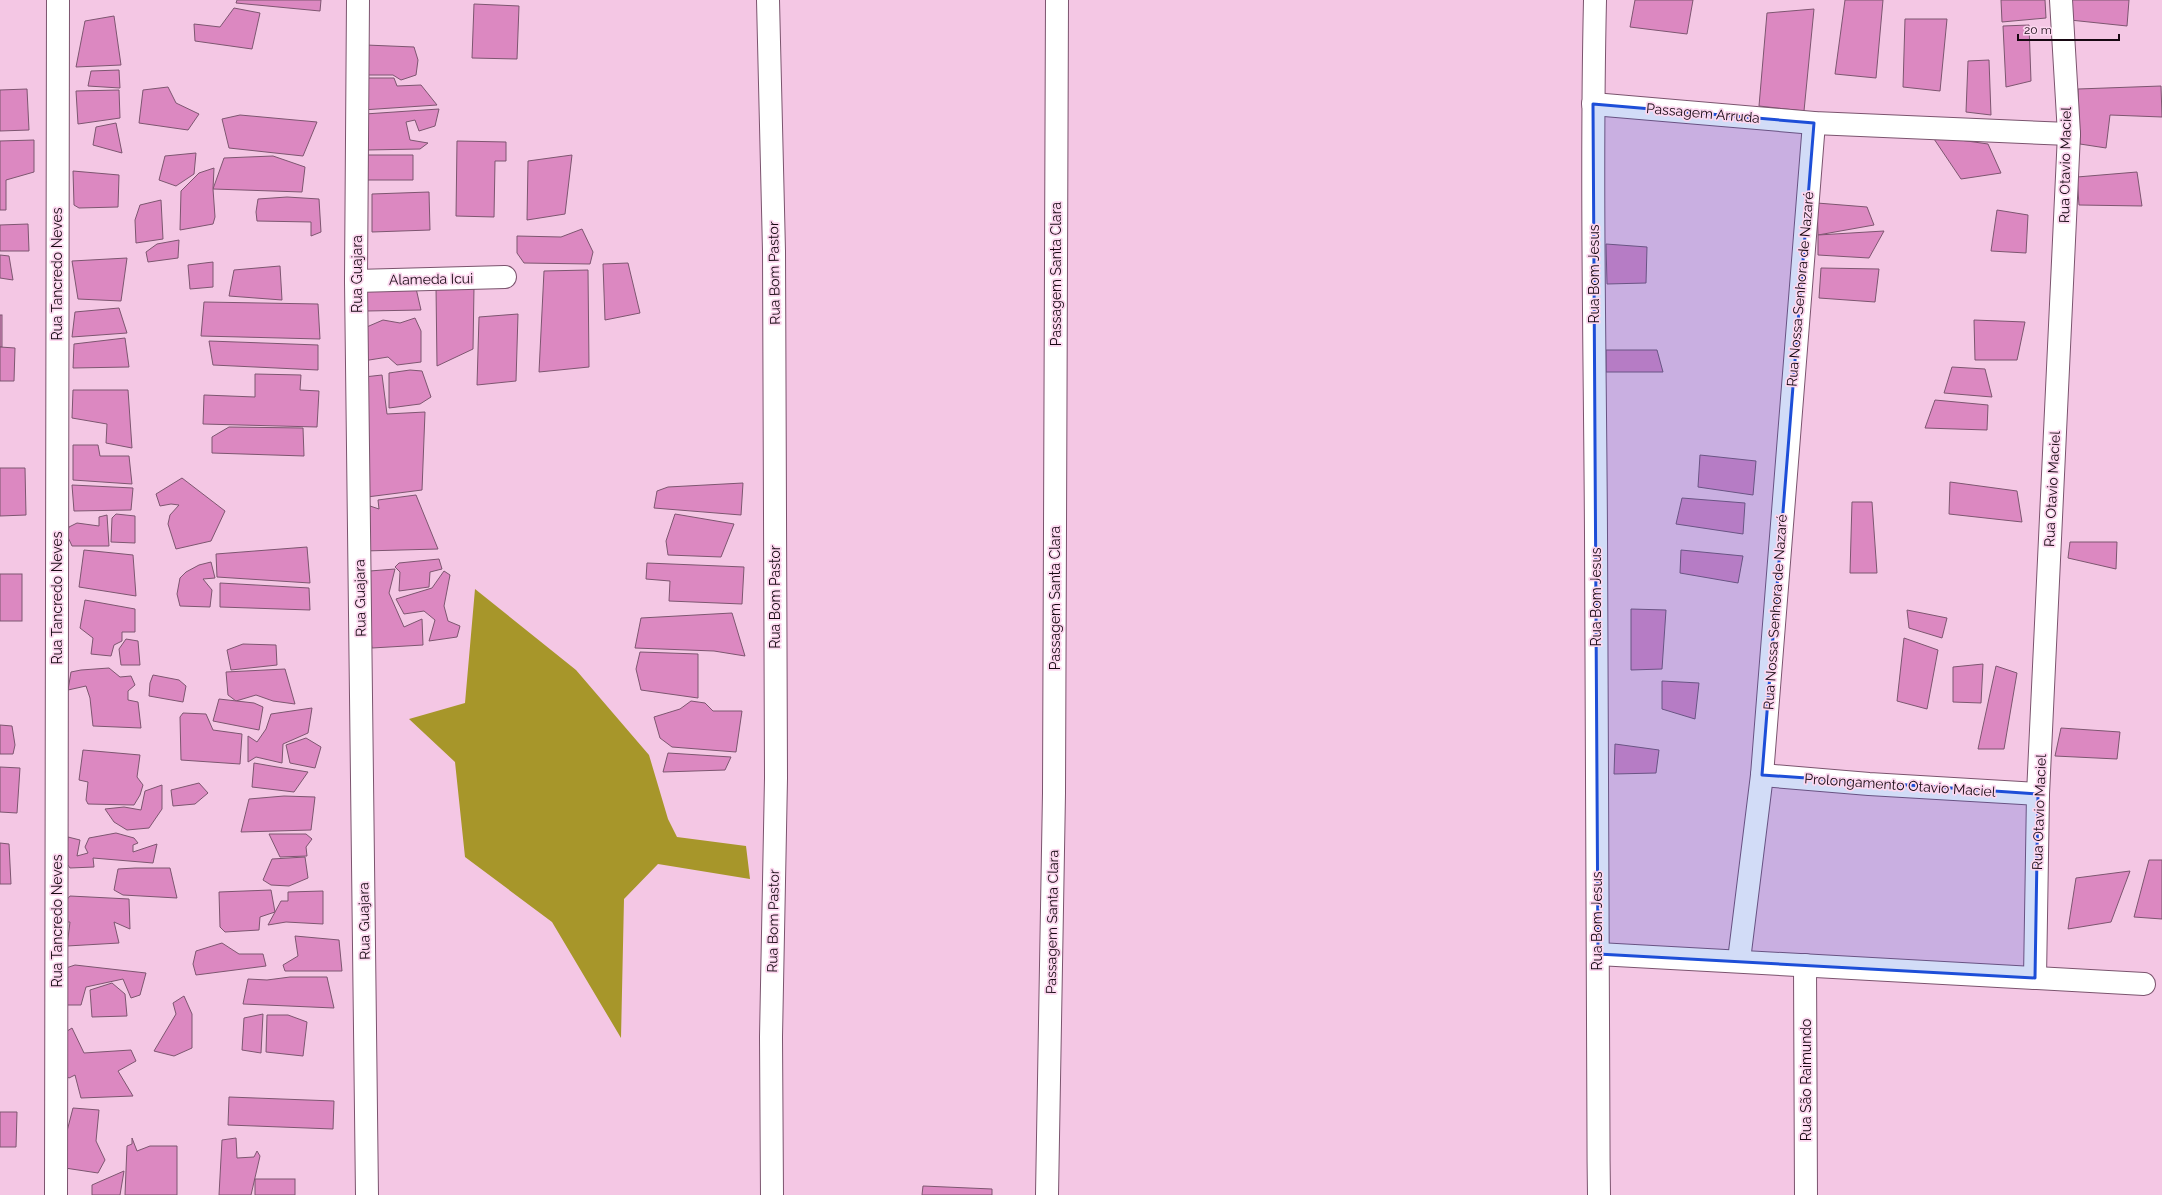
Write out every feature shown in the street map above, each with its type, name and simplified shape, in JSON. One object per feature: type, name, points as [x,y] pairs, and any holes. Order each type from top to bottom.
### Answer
[{"type":"street","name":"Rua Tancredo Neves","points":[[56,1195],[58,0]]},
{"type":"street","name":"Rua Guajara","points":[[358,0],[356,280],[367,1195]]},
{"type":"street","name":"Rua Bom Pastor","points":[[768,0],[774,259],[776,754],[771,1037],[772,1195]]},
{"type":"street","name":"Passagem Santa Clara","points":[[1047,1195],[1054,793],[1057,0]]},
{"type":"street","name":"Rua Bom Jesus","points":[[1595,0],[1593,104],[1598,954],[1596,1040],[1599,1195]]},
{"type":"street","name":"Rua Otavio Maciel","points":[[2035,978],[2038,794],[2069,134],[2061,0]]},
{"type":"street","name":"Passagem Arruda","points":[[1593,104],[1814,122],[2069,134]]},
{"type":"street","name":"Rua Nossa Senhora de Nazaré","points":[[1739,960],[1762,775],[1814,122]]},
{"type":"street","name":"Alameda Icui","points":[[356,280],[505,277]]},
{"type":"street","name":"Prolongamento Otavio Maciel","points":[[1762,775],[1869,784],[2038,794]]},
{"type":"street","points":[[1598,954],[1739,960],[2144,984]]},
{"type":"street","name":"Rua São Raimundo","points":[[1805,965],[1806,1195]]},
{"type":"highlighted area","points":[[1593,104],[1814,123],[1762,775],[2038,794],[2035,978],[1598,954]]},
{"type":"shaded area","points":[[475,589],[576,670],[649,755],[668,819],[677,837],[746,846],[750,879],[658,864],[624,899],[621,1038],[552,922],[465,857],[455,762],[409,719],[465,703]]},
{"type":"building","points":[[237,0],[321,0],[320,11],[236,3]]},
{"type":"building","points":[[1635,0],[1693,0],[1687,34],[1630,27]]},
{"type":"building","points":[[1845,0],[1883,0],[1876,78],[1835,74]]},
{"type":"building","points":[[2001,0],[2045,0],[2046,18],[2002,22]]},
{"type":"building","points":[[2071,0],[2129,0],[2127,26],[2070,20]]},
{"type":"building","points":[[474,4],[519,6],[517,59],[472,58]]},
{"type":"building","points":[[234,8],[260,13],[252,49],[195,41],[194,24],[220,27]]},
{"type":"building","points":[[1814,9],[1804,111],[1759,106],[1767,13]]},
{"type":"building","points":[[114,16],[121,65],[76,67],[85,21]]},
{"type":"building","points":[[1905,19],[1947,19],[1940,91],[1903,87]]},
{"type":"building","points":[[2029,25],[2031,81],[2006,87],[2003,26]]},
{"type":"building","points":[[366,45],[414,47],[418,60],[416,75],[401,80],[393,75],[362,75]]},
{"type":"building","points":[[1989,60],[1991,115],[1966,112],[1968,61]]},
{"type":"building","points":[[119,70],[120,88],[88,86],[91,71]]},
{"type":"building","points":[[366,78],[394,78],[397,86],[421,85],[437,105],[362,110]]},
{"type":"building","points":[[2161,86],[2162,117],[2110,115],[2106,148],[2080,144],[2078,89]]},
{"type":"building","points":[[168,87],[176,103],[199,114],[188,130],[139,123],[143,90]]},
{"type":"building","points":[[27,89],[29,130],[0,131],[0,90]]},
{"type":"building","points":[[119,90],[120,118],[78,124],[76,91]]},
{"type":"building","points":[[439,109],[435,126],[419,131],[415,120],[406,122],[410,140],[428,143],[420,149],[367,150],[365,114]]},
{"type":"building","points":[[240,115],[317,122],[303,156],[229,148],[222,119]]},
{"type":"building","points":[[116,123],[122,153],[93,145],[96,127]]},
{"type":"building","points":[[1932,136],[1988,144],[2001,173],[1961,179]]},
{"type":"building","points":[[34,140],[34,172],[6,180],[6,210],[0,210],[0,141]]},
{"type":"building","points":[[457,141],[506,142],[506,161],[495,161],[494,217],[456,216]]},
{"type":"building","points":[[196,153],[194,174],[176,186],[159,180],[165,156]]},
{"type":"building","points":[[366,155],[413,155],[413,180],[367,180]]},
{"type":"building","points":[[572,155],[565,214],[527,220],[528,161]]},
{"type":"building","points":[[273,156],[305,167],[302,192],[213,189],[224,158]]},
{"type":"building","points":[[214,168],[213,189],[215,217],[213,224],[180,230],[181,191],[199,173]]},
{"type":"building","points":[[73,171],[119,175],[118,207],[79,208],[74,205]]},
{"type":"building","points":[[2137,172],[2142,206],[2079,205],[2077,177]]},
{"type":"building","points":[[429,192],[430,230],[372,232],[372,194]]},
{"type":"building","points":[[287,197],[319,199],[321,232],[311,236],[311,222],[257,221],[256,212],[258,199]]},
{"type":"building","points":[[161,200],[163,239],[136,243],[135,220],[140,205]]},
{"type":"building","points":[[1817,203],[1867,207],[1874,225],[1818,235]]},
{"type":"building","points":[[1997,210],[2028,215],[2026,253],[1991,251]]},
{"type":"building","points":[[28,224],[29,251],[0,251],[0,225]]},
{"type":"building","points":[[582,229],[593,252],[590,264],[524,263],[517,253],[517,236],[561,237]]},
{"type":"building","points":[[1884,231],[1869,258],[1818,255],[1818,235]]},
{"type":"building","points":[[179,240],[178,258],[148,262],[146,252],[157,244]]},
{"type":"building","points":[[1606,244],[1647,247],[1646,283],[1607,284]]},
{"type":"building","points":[[0,255],[9,256],[13,280],[0,278]]},
{"type":"building","points":[[127,258],[121,301],[78,299],[72,261]]},
{"type":"building","points":[[213,262],[213,287],[190,289],[188,265]]},
{"type":"building","points":[[628,263],[640,313],[605,320],[603,264]]},
{"type":"building","points":[[280,266],[282,300],[229,296],[234,270]]},
{"type":"building","points":[[1821,268],[1879,269],[1875,302],[1819,298]]},
{"type":"building","points":[[588,270],[589,367],[539,372],[544,271]]},
{"type":"building","points":[[415,284],[421,310],[367,311],[367,286]]},
{"type":"building","points":[[436,287],[474,287],[473,349],[437,366]]},
{"type":"building","points":[[204,302],[318,304],[320,339],[201,336]]},
{"type":"building","points":[[119,308],[127,333],[72,337],[75,312]]},
{"type":"building","points":[[518,314],[516,381],[477,385],[479,317]]},
{"type":"building","points":[[0,315],[2,315],[2,347],[0,347]]},
{"type":"building","points":[[415,318],[421,331],[421,362],[397,365],[388,357],[363,361],[362,329],[383,320],[400,323]]},
{"type":"building","points":[[1974,320],[2025,322],[2017,360],[1975,360]]},
{"type":"building","points":[[125,338],[129,367],[73,368],[74,344]]},
{"type":"building","points":[[209,341],[318,345],[318,370],[213,365]]},
{"type":"building","points":[[0,347],[15,348],[14,381],[0,381]]},
{"type":"building","points":[[1606,350],[1657,350],[1663,372],[1606,372]]},
{"type":"building","points":[[1952,367],[1985,369],[1992,397],[1944,393]]},
{"type":"building","points":[[410,370],[422,371],[431,397],[420,404],[389,408],[389,373]]},
{"type":"building","points":[[255,374],[301,375],[300,390],[319,391],[317,427],[203,424],[204,395],[255,397]]},
{"type":"building","points":[[382,375],[387,414],[425,412],[422,490],[367,497],[364,377]]},
{"type":"building","points":[[73,390],[128,390],[132,448],[106,443],[107,424],[72,418]]},
{"type":"building","points":[[1935,400],[1988,405],[1987,430],[1925,428]]},
{"type":"building","points":[[229,427],[303,428],[304,456],[212,453],[212,437]]},
{"type":"building","points":[[73,445],[98,445],[100,456],[129,456],[132,484],[73,480]]},
{"type":"building","points":[[1700,455],[1756,461],[1753,495],[1698,487]]},
{"type":"building","points":[[0,468],[25,468],[26,515],[0,516]]},
{"type":"building","points":[[182,478],[225,511],[211,541],[176,549],[168,524],[170,515],[179,505],[171,504],[160,506],[156,494]]},
{"type":"building","points":[[1950,482],[2017,491],[2022,522],[1949,514]]},
{"type":"building","points":[[743,483],[741,515],[654,508],[657,491],[668,487]]},
{"type":"building","points":[[72,485],[133,488],[131,510],[74,511]]},
{"type":"building","points":[[416,495],[438,549],[364,551],[367,505],[379,509],[378,500]]},
{"type":"building","points":[[1682,498],[1745,503],[1743,534],[1676,524]]},
{"type":"building","points":[[1852,502],[1872,502],[1877,573],[1850,573]]},
{"type":"building","points":[[116,514],[135,516],[135,543],[111,542],[112,518]]},
{"type":"building","points":[[675,514],[734,524],[721,557],[668,555],[666,541]]},
{"type":"building","points":[[107,515],[109,546],[72,546],[67,535],[69,527],[77,523],[99,526],[99,517]]},
{"type":"building","points":[[2070,542],[2117,542],[2116,569],[2068,558]]},
{"type":"building","points":[[307,547],[310,583],[217,577],[216,554]]},
{"type":"building","points":[[84,550],[133,555],[136,596],[79,587]]},
{"type":"building","points":[[1681,550],[1743,556],[1738,583],[1680,573]]},
{"type":"building","points":[[439,559],[442,569],[430,572],[429,587],[399,591],[400,572],[395,567],[399,563]]},
{"type":"building","points":[[211,562],[215,578],[203,579],[212,590],[210,607],[180,606],[177,594],[180,578],[186,572],[199,565]]},
{"type":"building","points":[[647,563],[744,567],[742,604],[669,601],[670,581],[646,579]]},
{"type":"building","points":[[395,569],[389,593],[404,627],[422,619],[423,645],[372,648],[368,622],[370,571]]},
{"type":"building","points":[[444,571],[450,575],[444,606],[448,621],[460,626],[457,637],[429,641],[435,620],[424,611],[404,614],[396,599],[432,588]]},
{"type":"building","points":[[0,574],[22,574],[22,621],[0,621]]},
{"type":"building","points":[[220,583],[309,588],[310,610],[220,607]]},
{"type":"building","points":[[85,600],[135,609],[135,632],[122,632],[122,641],[114,645],[111,656],[91,654],[93,638],[80,628]]},
{"type":"building","points":[[1631,609],[1666,610],[1662,669],[1631,670]]},
{"type":"building","points":[[1907,610],[1947,618],[1942,638],[1909,628]]},
{"type":"building","points":[[732,613],[745,656],[714,651],[635,648],[641,618]]},
{"type":"building","points":[[1904,638],[1938,650],[1927,709],[1897,701]]},
{"type":"building","points":[[126,639],[138,641],[140,665],[121,665],[119,649]]},
{"type":"building","points":[[243,644],[276,645],[277,665],[231,670],[227,650]]},
{"type":"building","points":[[640,652],[698,654],[698,698],[641,690],[636,669]]},
{"type":"building","points":[[1983,664],[1981,703],[1953,702],[1953,667]]},
{"type":"building","points":[[1996,666],[2017,673],[2004,749],[1978,749]]},
{"type":"building","points":[[109,668],[120,677],[131,676],[135,685],[128,691],[128,700],[138,702],[141,728],[93,726],[90,698],[86,686],[68,690],[71,672]]},
{"type":"building","points":[[285,669],[295,704],[273,701],[256,695],[236,701],[228,695],[226,672]]},
{"type":"building","points":[[153,675],[179,680],[186,686],[183,702],[149,696],[150,683]]},
{"type":"building","points":[[1662,681],[1699,683],[1695,719],[1662,709]]},
{"type":"building","points":[[219,699],[254,703],[263,707],[259,730],[213,721]]},
{"type":"building","points":[[691,701],[705,703],[713,711],[742,711],[736,752],[672,747],[660,738],[654,717],[680,709]]},
{"type":"building","points":[[312,708],[308,733],[283,744],[282,763],[256,757],[248,762],[248,736],[257,742],[266,729],[271,714]]},
{"type":"building","points":[[183,713],[206,714],[213,730],[242,734],[240,764],[181,760],[180,717]]},
{"type":"building","points":[[0,725],[12,726],[15,745],[13,754],[0,754]]},
{"type":"building","points":[[2061,728],[2120,732],[2117,759],[2055,756]]},
{"type":"building","points":[[306,738],[321,747],[315,768],[290,763],[286,745]]},
{"type":"building","points":[[1615,744],[1659,750],[1656,773],[1614,774]]},
{"type":"building","points":[[83,750],[140,755],[137,777],[143,785],[140,795],[134,805],[88,804],[86,800],[88,782],[79,780]]},
{"type":"building","points":[[668,753],[731,757],[725,770],[663,772]]},
{"type":"building","points":[[254,763],[308,772],[294,792],[252,787]]},
{"type":"building","points":[[0,767],[20,768],[17,813],[0,812]]},
{"type":"building","points":[[199,783],[208,793],[195,804],[173,806],[171,790]]},
{"type":"building","points":[[162,785],[162,809],[149,828],[127,830],[114,822],[105,809],[124,807],[141,810],[145,791]]},
{"type":"building","points":[[284,796],[315,797],[311,830],[241,832],[249,799]]},
{"type":"building","points":[[116,833],[134,838],[138,843],[133,845],[133,852],[157,844],[153,863],[93,858],[94,867],[70,868],[65,861],[68,837],[80,840],[77,856],[88,853],[85,847],[89,838]]},
{"type":"building","points":[[269,834],[306,834],[312,839],[306,847],[307,856],[280,857]]},
{"type":"building","points":[[0,843],[9,844],[11,884],[0,884]]},
{"type":"building","points":[[305,857],[308,878],[289,886],[271,885],[263,880],[272,859]]},
{"type":"building","points":[[2149,860],[2162,860],[2162,919],[2134,917]]},
{"type":"building","points":[[170,868],[177,898],[123,895],[114,890],[118,869]]},
{"type":"building","points":[[2130,871],[2111,922],[2068,929],[2076,878]]},
{"type":"building","points":[[271,890],[275,912],[260,917],[259,930],[225,932],[220,927],[219,892]]},
{"type":"building","points":[[323,891],[323,924],[286,922],[268,925],[281,901],[288,901],[288,892]]},
{"type":"building","points":[[70,896],[129,899],[130,929],[114,922],[119,943],[67,946],[70,922],[62,922],[63,904]]},
{"type":"building","points":[[295,936],[339,940],[342,971],[285,971],[283,965],[298,956]]},
{"type":"building","points":[[222,943],[239,954],[263,954],[266,966],[196,975],[193,964],[196,951]]},
{"type":"building","points":[[75,965],[146,973],[140,995],[131,998],[123,979],[86,987],[81,1005],[64,1005],[66,968]]},
{"type":"building","points":[[290,977],[327,977],[334,1008],[243,1004],[248,979],[267,980]]},
{"type":"building","points":[[112,983],[125,994],[127,1016],[92,1017],[90,990]]},
{"type":"building","points":[[184,996],[192,1014],[192,1048],[174,1056],[154,1051],[176,1014],[173,1003]]},
{"type":"building","points":[[263,1014],[261,1053],[242,1050],[244,1018]]},
{"type":"building","points":[[267,1015],[288,1015],[307,1022],[303,1056],[266,1052]]},
{"type":"building","points":[[72,1028],[84,1053],[131,1050],[136,1061],[118,1071],[133,1096],[81,1098],[75,1075],[69,1078],[61,1073],[64,1033]]},
{"type":"building","points":[[229,1097],[334,1101],[333,1129],[228,1125]]},
{"type":"building","points":[[73,1108],[99,1110],[96,1141],[105,1160],[98,1173],[65,1168],[66,1135]]},
{"type":"building","points":[[0,1112],[17,1112],[16,1147],[0,1147]]},
{"type":"building","points":[[132,1138],[137,1151],[150,1146],[177,1146],[177,1195],[125,1195],[127,1146],[132,1144]]},
{"type":"building","points":[[236,1138],[237,1158],[254,1157],[257,1151],[260,1156],[251,1195],[219,1195],[222,1140]]},
{"type":"building","points":[[124,1171],[120,1195],[92,1195],[92,1185]]},
{"type":"building","points":[[255,1179],[295,1179],[295,1195],[255,1195]]},
{"type":"building","points":[[923,1186],[992,1189],[992,1195],[922,1195]]}]
